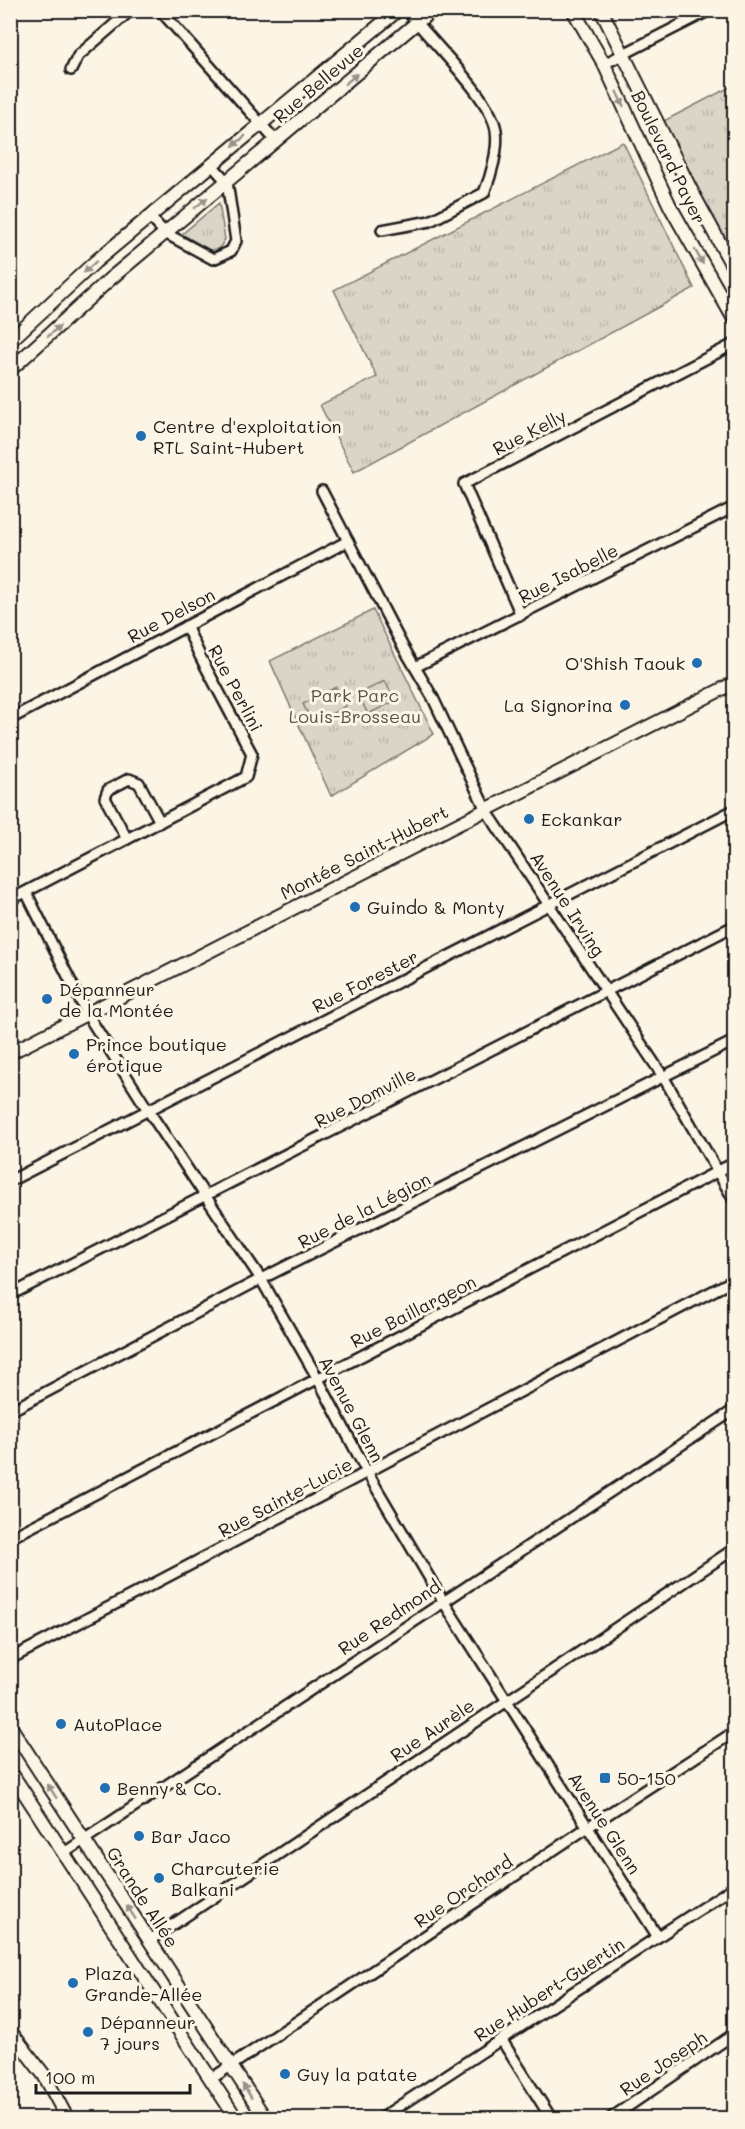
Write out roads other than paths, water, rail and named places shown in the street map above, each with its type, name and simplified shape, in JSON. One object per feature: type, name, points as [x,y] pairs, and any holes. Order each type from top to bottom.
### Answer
[{"type":"street","points":[[71,70],[78,56],[130,10]]},
{"type":"street","points":[[160,10],[276,141]]},
{"type":"street","name":"Rue Bellevue","points":[[10,341],[95,262],[398,10]]},
{"type":"street","points":[[382,230],[430,221],[484,193],[493,171],[496,130],[489,111],[407,10]]},
{"type":"street","name":"Rue Bellevue","points":[[10,370],[110,279],[432,10]]},
{"type":"street","name":"Boulevard Payer","points":[[573,10],[604,64],[670,206],[735,319]]},
{"type":"street","name":"Boulevard Payer","points":[[601,10],[693,194],[735,269]]},
{"type":"street","points":[[604,64],[710,10]]},
{"type":"street","points":[[150,217],[165,233],[213,259],[231,251],[236,241],[227,182],[212,165]]},
{"type":"street","name":"Rue Kelly","points":[[521,615],[464,484],[735,344]]},
{"type":"street","name":"Avenue Irving","points":[[322,491],[402,645],[433,698],[486,810],[664,1078],[735,1200]]},
{"type":"street","name":"Rue Isabelle","points":[[415,667],[735,507]]},
{"type":"street","name":"Rue Delson","points":[[10,719],[348,541]]},
{"type":"street","name":"Rue Perlini","points":[[10,900],[246,777],[252,754],[186,626]]},
{"type":"street","name":"Montée Saint-Hubert","points":[[10,1053],[735,683]]},
{"type":"street","points":[[127,839],[105,798],[108,790],[129,779],[139,783],[160,822]]},
{"type":"street","name":"Rue Forester","points":[[10,1181],[735,810]]},
{"type":"street","name":"Avenue Glenn","points":[[26,892],[87,1014],[261,1280],[318,1379],[367,1472],[443,1601],[658,1937]]},
{"type":"street","name":"Rue Domville","points":[[10,1296],[735,926]]},
{"type":"street","name":"Rue de la Légion","points":[[10,1411],[261,1280],[735,1041]]},
{"type":"street","name":"Rue Baillargeon","points":[[10,1538],[735,1163]]},
{"type":"street","name":"Rue Sainte-Lucie","points":[[10,1659],[735,1280]]},
{"type":"street","name":"Rue Redmond","points":[[64,1853],[735,1410]]},
{"type":"street","name":"Rue Aurèle","points":[[150,1940],[735,1549]]},
{"type":"street","name":"Grande Allée","points":[[10,1726],[265,2118]]},
{"type":"street","name":"Rue Orchard","points":[[211,2079],[588,1827],[735,1732]]},
{"type":"street","points":[[12,1777],[236,2118]]},
{"type":"street","name":"Rue Hubert-Guertin","points":[[381,2118],[735,1887]]},
{"type":"street","points":[[10,2031],[44,2075],[67,2118]]},
{"type":"street","name":"Rue Joseph","points":[[611,2118],[735,2034]]},
{"type":"street","points":[[501,2039],[551,2118]]},
{"type":"place","name":"Centre d'exploitation RTL Saint-Hubert","points":[[141,436]]},
{"type":"place","name":"O'Shish Taouk","points":[[697,663]]},
{"type":"place","name":"La Signorina","points":[[625,705]]},
{"type":"place","name":"Eckankar","points":[[529,819]]},
{"type":"place","name":"Guindo & Monty","points":[[355,907]]},
{"type":"place","name":"Dépanneur de la Montée","points":[[47,999]]},
{"type":"place","name":"Prince boutique érotique","points":[[74,1054]]},
{"type":"place","name":"AutoPlace","points":[[61,1724]]},
{"type":"place","name":"50-150","points":[[605,1778]]},
{"type":"place","name":"Benny & Co.","points":[[105,1788]]},
{"type":"place","name":"Bar Jaco","points":[[139,1836]]},
{"type":"place","name":"Charcuterie Balkani","points":[[159,1878]]},
{"type":"place","name":"Plaza Grande-Allée","points":[[73,1983]]},
{"type":"place","name":"Dépanneur 7 jours","points":[[88,2032]]},
{"type":"place","name":"Guy la patate","points":[[285,2074]]},
{"type":"park label","name":"Park Parc Louis-Brosseau","points":[[355,705]]}]
